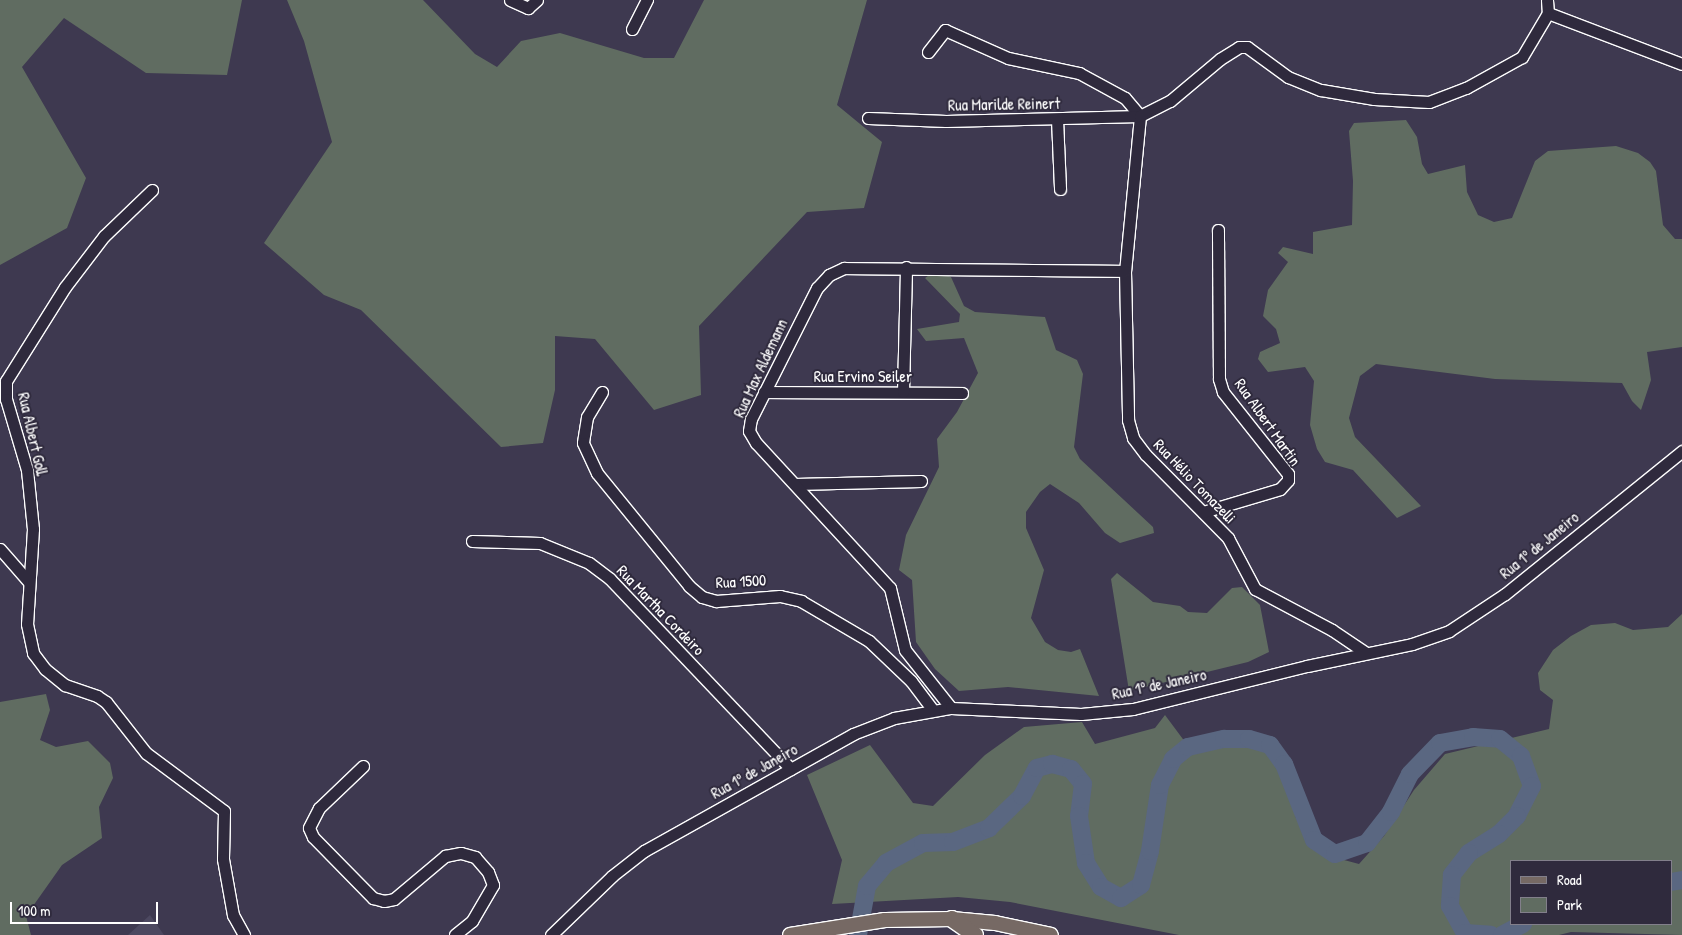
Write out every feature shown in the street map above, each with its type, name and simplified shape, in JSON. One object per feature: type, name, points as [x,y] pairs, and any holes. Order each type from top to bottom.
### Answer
[{"type":"highway","points":[[952,919],[974,935]]},
{"type":"main road","points":[[790,935],[885,920],[952,919],[995,923],[1051,935]]},
{"type":"main road","points":[[995,923],[1015,935]]},
{"type":"street","points":[[510,0],[528,8],[537,0]]},
{"type":"street","points":[[632,29],[647,0]]},
{"type":"street","points":[[928,52],[945,30],[1008,58],[1079,73],[1125,98],[1140,116],[1170,101],[1240,47],[1254,50],[1288,77],[1321,90],[1374,99],[1429,102],[1466,88],[1522,57],[1548,13],[1547,0]]},
{"type":"street","points":[[1548,13],[1682,64]]},
{"type":"street","name":"Rua Marilde Reinert","points":[[868,118],[946,122],[1140,116]]},
{"type":"street","name":"Rua Hélio Tomazelli","points":[[1140,116],[1125,271],[1128,420],[1133,438],[1146,455],[1203,512],[1237,550],[1255,589],[1332,630],[1365,652]]},
{"type":"street","points":[[1058,120],[1060,189]]},
{"type":"street","name":"Rua Albert Goll","points":[[152,190],[104,236],[65,287],[6,381],[6,399],[27,470],[33,529],[28,582],[29,639],[44,670],[65,685],[97,696],[106,702],[146,753],[224,811],[224,868],[233,915],[244,935]]},
{"type":"street","name":"Rua Albert Martin","points":[[1203,512],[1280,489],[1288,480],[1288,474],[1223,392],[1219,379],[1218,230]]},
{"type":"street","points":[[903,392],[906,267]]},
{"type":"street","name":"Rua Max Aldemann","points":[[951,708],[905,650],[890,588],[756,443],[749,431],[751,419],[817,288],[829,275],[844,268],[906,267],[1125,271]]},
{"type":"street","name":"Rua 1500","points":[[602,392],[587,417],[584,443],[597,473],[688,586],[702,597],[716,601],[780,596],[801,601],[870,641],[911,681],[932,709]]},
{"type":"street","name":"Rua Ervino Seiler","points":[[764,392],[962,393]]},
{"type":"street","name":"Rua 1º de Janeiro","points":[[551,935],[612,876],[644,850],[853,734],[894,718],[932,709],[951,708],[1081,714],[1133,709],[1365,652],[1431,639],[1468,621],[1682,451]]},
{"type":"street","points":[[795,484],[921,481]]},
{"type":"street","name":"Rua Martha Cordeiro","points":[[472,541],[540,543],[589,563],[610,579],[791,769]]},
{"type":"street","points":[[0,550],[28,582]]},
{"type":"street","points":[[363,766],[319,808],[310,828],[313,837],[373,898],[384,901],[394,899],[445,856],[462,853],[475,857],[488,872],[494,885],[472,921],[455,935]]},
{"type":"shaded area","points":[[150,915],[164,935],[128,935]]},
{"type":"green space","points":[[0,0],[242,0],[227,75],[146,73],[64,18],[22,67],[86,178],[67,228],[0,265]]},
{"type":"green space","points":[[287,0],[423,0],[475,54],[497,67],[521,41],[560,33],[644,58],[674,58],[704,0],[867,0],[837,105],[882,142],[864,208],[807,212],[699,326],[701,395],[654,410],[595,339],[555,336],[555,390],[543,443],[501,447],[361,310],[324,295],[264,243],[332,142],[304,41]]},
{"type":"green space","points":[[1406,120],[1417,137],[1422,164],[1428,174],[1465,165],[1467,192],[1478,215],[1494,222],[1512,218],[1535,161],[1548,151],[1616,146],[1638,153],[1650,162],[1656,171],[1663,225],[1675,239],[1682,239],[1682,347],[1647,352],[1651,380],[1641,410],[1632,401],[1622,383],[1495,379],[1376,364],[1360,376],[1349,418],[1355,437],[1421,506],[1397,518],[1353,470],[1325,462],[1317,449],[1310,425],[1314,381],[1305,367],[1268,372],[1258,359],[1260,352],[1280,343],[1276,329],[1263,316],[1268,290],[1288,262],[1278,253],[1283,247],[1313,254],[1313,232],[1352,225],[1353,181],[1349,131],[1354,123]]},
{"type":"green space","points":[[935,271],[951,277],[964,306],[975,312],[1045,317],[1056,350],[1077,360],[1083,374],[1074,447],[1080,459],[1153,527],[1154,533],[1120,543],[1105,533],[1079,503],[1050,484],[1040,492],[1026,512],[1026,528],[1044,570],[1031,618],[1045,642],[1058,650],[1071,652],[1080,649],[1099,696],[1008,687],[959,691],[935,669],[916,642],[912,580],[899,570],[906,535],[939,467],[937,439],[957,412],[978,373],[964,338],[926,341],[917,329],[959,322],[960,314],[925,278]]},
{"type":"green space","points":[[1117,573],[1153,602],[1180,606],[1188,612],[1207,613],[1232,588],[1242,587],[1260,605],[1269,652],[1248,662],[1129,691],[1111,579]]},
{"type":"green space","points":[[1682,614],[1682,935],[1571,932],[1559,935],[1179,935],[1010,902],[958,897],[832,904],[842,860],[807,775],[870,745],[913,803],[933,806],[985,755],[1024,727],[1082,722],[1095,744],[1155,728],[1165,715],[1194,754],[1201,749],[1238,741],[1256,745],[1271,756],[1283,772],[1296,818],[1318,853],[1359,864],[1384,836],[1414,790],[1445,754],[1549,729],[1553,700],[1540,690],[1538,673],[1553,650],[1571,636],[1591,625],[1615,623],[1633,630],[1668,627]]},
{"type":"green space","points":[[46,694],[50,710],[40,740],[56,747],[88,741],[110,763],[113,778],[99,807],[102,838],[62,865],[26,916],[31,935],[0,935],[0,702]]},
{"type":"waterway","points":[[858,935],[867,886],[886,863],[923,843],[953,842],[989,828],[1022,796],[1037,768],[1052,764],[1071,769],[1083,784],[1079,816],[1086,863],[1101,887],[1121,898],[1141,885],[1150,851],[1160,785],[1173,759],[1188,747],[1224,739],[1249,739],[1270,745],[1284,764],[1314,840],[1335,854],[1367,843],[1391,812],[1410,774],[1440,743],[1473,737],[1500,739],[1521,756],[1532,786],[1517,816],[1499,834],[1469,853],[1452,875],[1450,906],[1465,933],[1491,935]]},
{"type":"waterway","points":[[1672,882],[1682,880]]},
{"type":"waterway","points":[[1502,935],[1521,925]]}]
